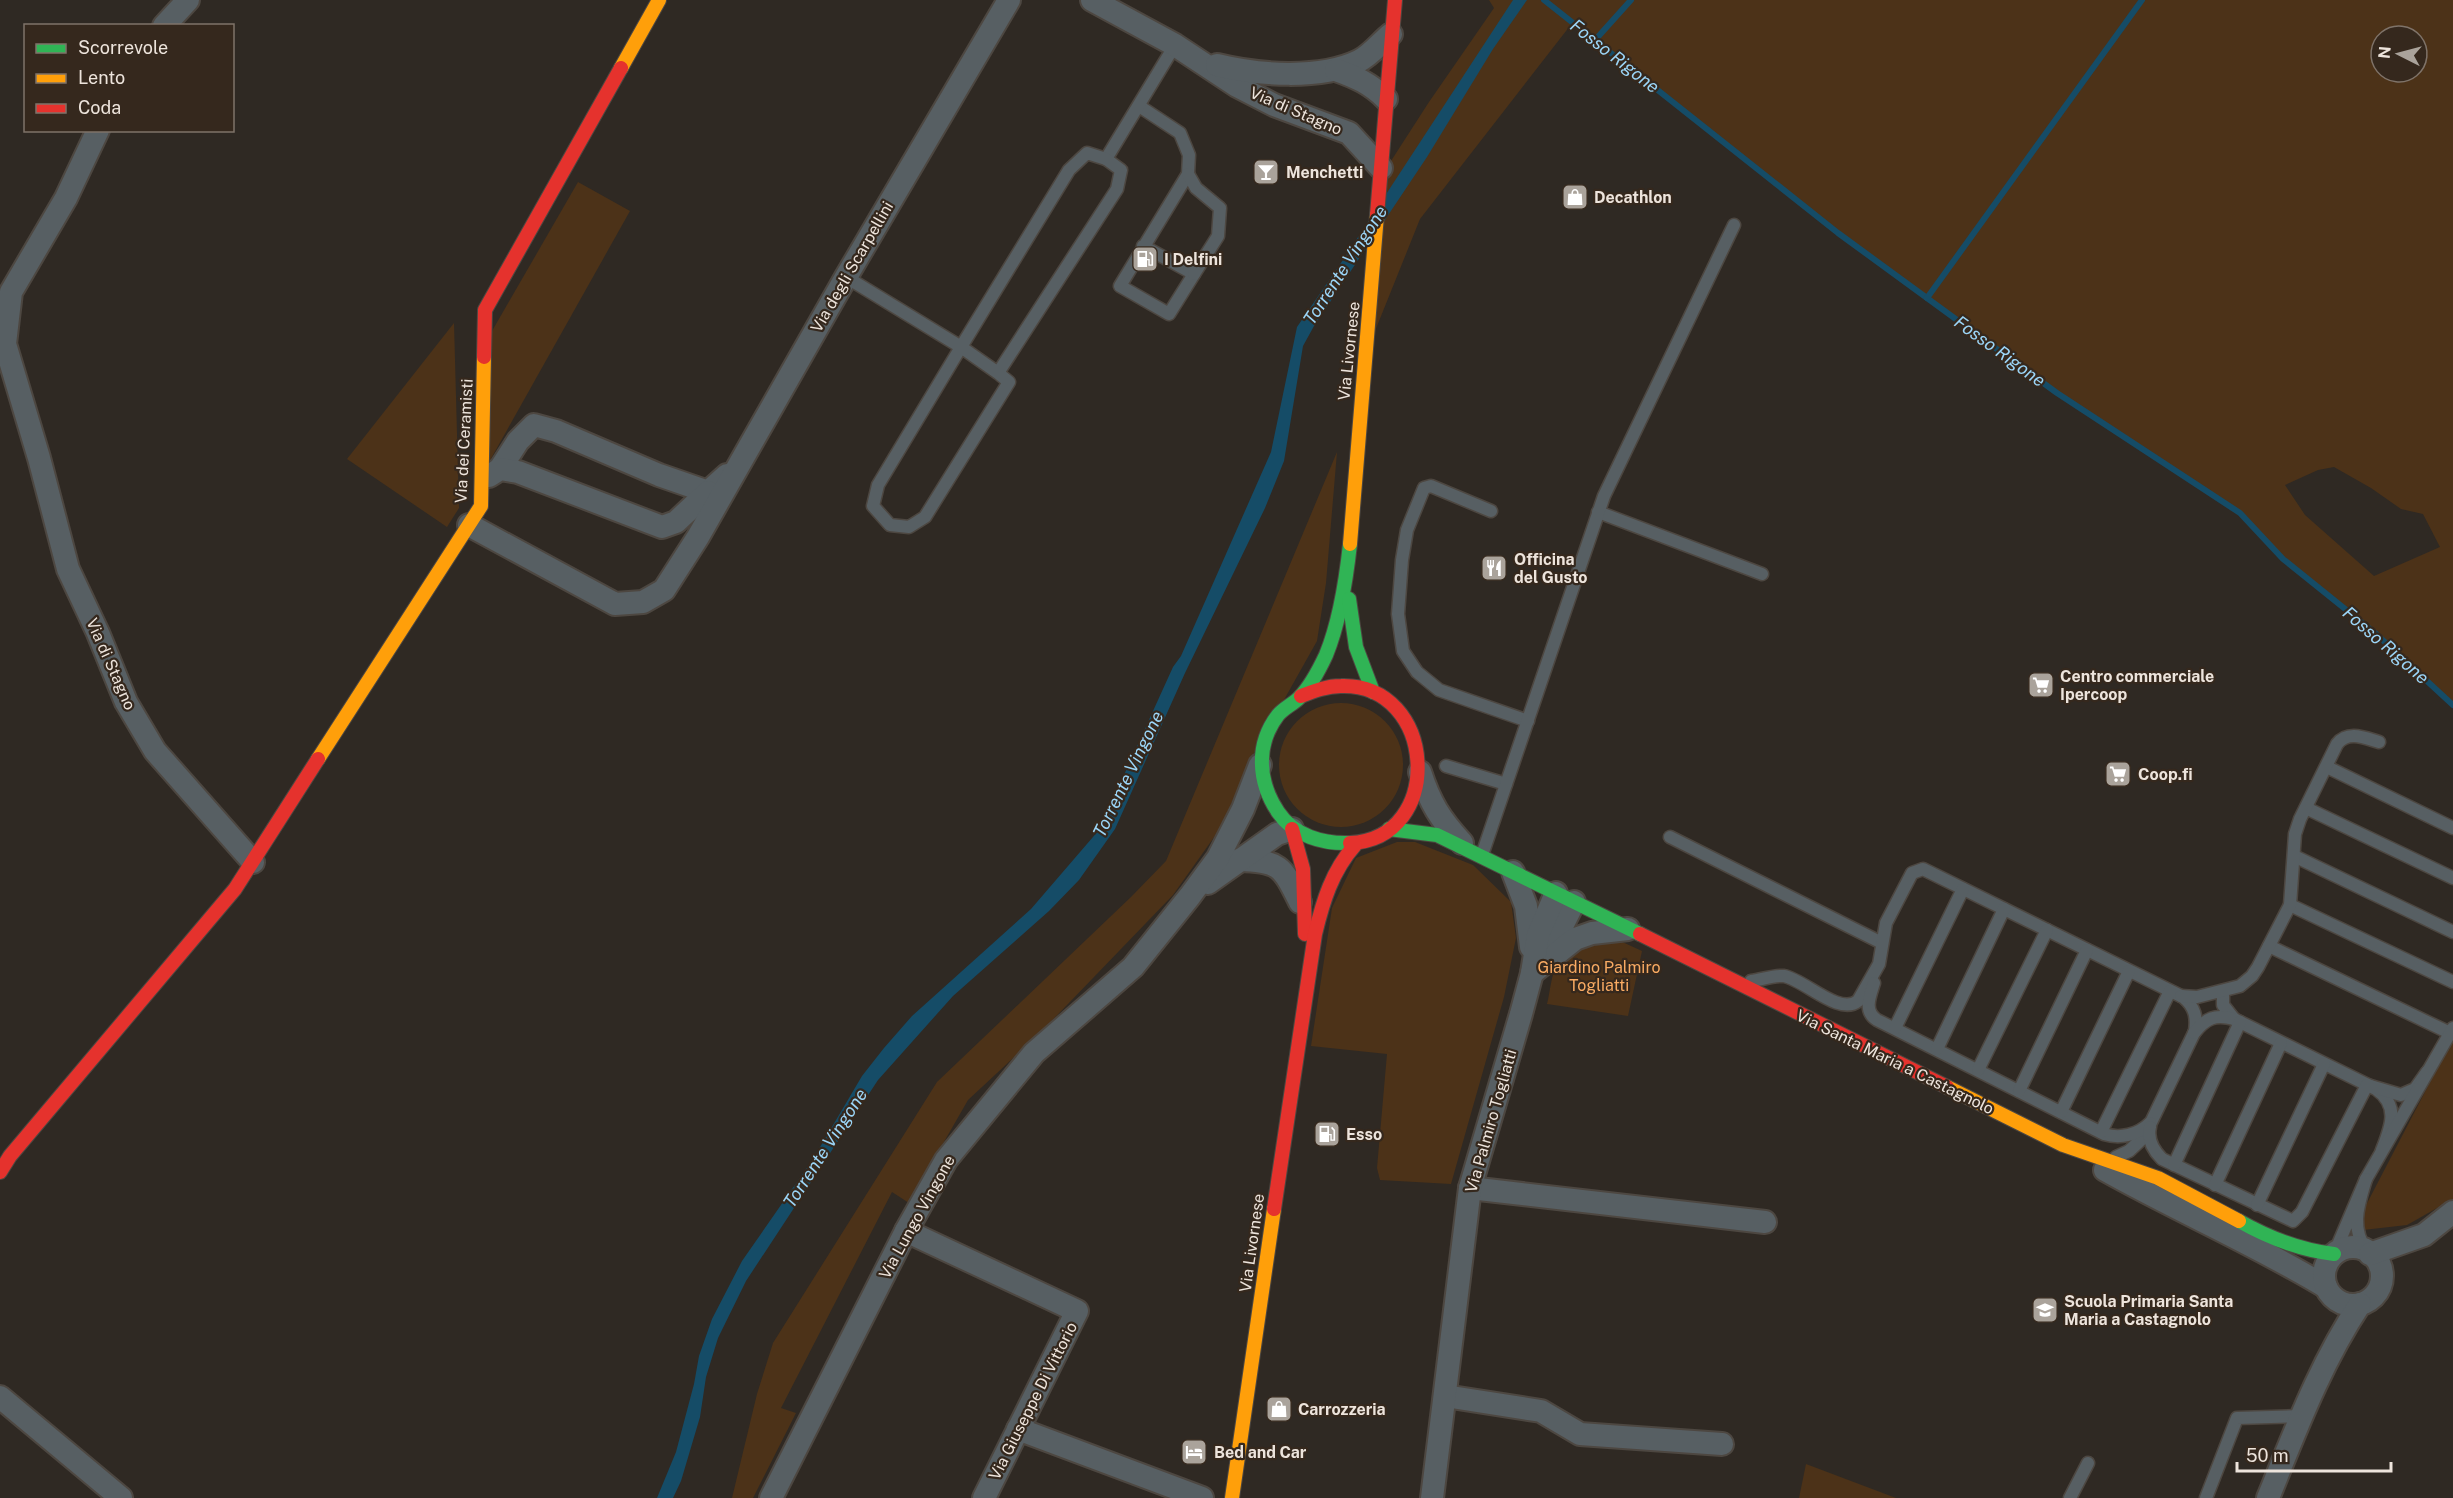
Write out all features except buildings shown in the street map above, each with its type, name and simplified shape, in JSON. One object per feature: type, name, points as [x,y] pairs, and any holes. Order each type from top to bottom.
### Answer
[{"type":"street","points":[[166,24],[188,0]]},
{"type":"street","name":"Via dei Ceramisti","points":[[253,862],[481,506],[491,475],[485,310],[659,0]]},
{"type":"street","name":"Via degli Scarpellini","points":[[470,525],[615,604],[643,602],[664,590],[698,537],[846,276],[1009,0]]},
{"type":"street","name":"Via di Stagno","points":[[1092,0],[1175,45],[1238,86],[1274,105],[1349,133],[1381,168]]},
{"type":"street","name":"Via Livornese","points":[[1301,696],[1326,654],[1336,624],[1348,562],[1395,0]]},
{"type":"street","name":"Via di Stagno","points":[[1203,62],[1247,73],[1336,70],[1361,60],[1391,34]]},
{"type":"street","name":"Via di Stagno","points":[[1336,70],[1357,77],[1375,88],[1386,99]]},
{"type":"street","name":"Via di Stagno","points":[[97,132],[66,198],[11,292],[5,344],[39,458],[68,569],[98,633],[126,702],[155,751],[253,862]]},
{"type":"street","points":[[491,475],[534,424],[556,431],[648,471],[708,492]]},
{"type":"street","points":[[491,475],[518,472],[662,527],[676,522],[737,466]]},
{"type":"street","name":"Via Livornese","points":[[1348,562],[1351,630],[1361,664],[1373,692]]},
{"type":"street","name":"Via Livornese","points":[[1349,686],[1373,692],[1394,706],[1409,725],[1418,747],[1420,772],[1415,794],[1405,813],[1389,829],[1369,840],[1354,845],[1328,844],[1309,839],[1292,829],[1275,811],[1264,788],[1261,763],[1266,736],[1280,713],[1301,696],[1324,687],[1349,686]]},
{"type":"street","name":"Via Lungo Vingone","points":[[771,1498],[906,1231],[946,1160],[1034,1053],[1133,966],[1190,896],[1218,858],[1243,810],[1261,763]]},
{"type":"street","name":"Via Santa Maria a Castagnolo","points":[[1420,772],[1429,799],[1442,821],[1473,851]]},
{"type":"street","name":"Via Livornese","points":[[1292,829],[1303,869],[1305,993]]},
{"type":"street","name":"Via Lungo Vingone","points":[[1190,896],[1277,834],[1292,829]]},
{"type":"street","name":"Via Santa Maria a Castagnolo","points":[[1389,829],[1437,835],[1473,851],[2062,1145]]},
{"type":"street","name":"Via Livornese","points":[[1232,1498],[1316,931],[1326,894],[1342,857],[1354,845]]},
{"type":"street","points":[[1239,860],[1262,861],[1276,865],[1287,875],[1305,913]]},
{"type":"street","points":[[0,1172],[10,1156],[235,889],[253,862]]},
{"type":"street","points":[[1513,872],[1529,919],[1532,973]]},
{"type":"street","name":"Via Palmiro Togliatti","points":[[1432,1498],[1470,1188],[1502,1084],[1532,973],[1538,935],[1565,898]]},
{"type":"street","points":[[1532,973],[1575,939],[1592,933],[1628,929]]},
{"type":"street","points":[[2062,1145],[2097,1160],[2159,1179],[2290,1246],[2320,1254],[2334,1254],[2352,1248],[2369,1253],[2378,1259],[2381,1280]]},
{"type":"street","points":[[2097,1160],[2144,1192],[2326,1287]]},
{"type":"street","points":[[1470,1188],[1766,1222]]},
{"type":"street","points":[[2334,1254],[2324,1271],[2326,1287],[2330,1295],[2352,1304],[2374,1296],[2381,1280],[2424,1235],[2453,1212]]},
{"type":"street","name":"Via Giuseppe Di Vittorio","points":[[906,1231],[1077,1311],[984,1498]]},
{"type":"street","points":[[2369,1253],[2424,1235]]},
{"type":"street","points":[[2268,1498],[2302,1416],[2342,1332],[2352,1304]]},
{"type":"street","points":[[0,1396],[121,1498]]},
{"type":"street","points":[[1445,1396],[1541,1411],[1580,1434],[1722,1444]]},
{"type":"street","points":[[1018,1429],[1202,1498]]},
{"type":"lane","points":[[1106,159],[1175,45]]},
{"type":"lane","points":[[1139,106],[1179,133],[1189,155],[1188,174],[1120,286],[1169,314],[1218,236],[1220,208],[1196,188],[1188,174]]},
{"type":"lane","points":[[846,276],[961,347],[1009,382],[925,517],[909,527],[890,525],[873,506],[878,485],[961,347],[1070,170],[1087,153],[1106,159],[1121,170],[1117,189],[998,372]]},
{"type":"lane","points":[[1473,851],[1506,784],[1604,496],[1734,225]]},
{"type":"lane","points":[[1143,246],[1194,274]]},
{"type":"lane","points":[[1491,511],[1431,486],[1424,488],[1407,530],[1401,560],[1398,614],[1403,651],[1409,662],[1439,690],[1528,721]]},
{"type":"lane","points":[[1598,512],[1762,574]]},
{"type":"lane","points":[[2176,994],[2191,998],[2223,991],[2240,986],[2252,976],[2290,906],[2295,834],[2337,744],[2346,737],[2354,735],[2379,742]]},
{"type":"lane","points":[[1446,766],[1506,784]]},
{"type":"lane","points":[[2327,767],[2453,828]]},
{"type":"lane","points":[[2306,808],[2453,878]]},
{"type":"lane","points":[[1670,837],[1882,943]]},
{"type":"lane","points":[[2294,856],[2453,932]]},
{"type":"lane","points":[[2097,1160],[2129,1151],[2144,1137],[2156,1114],[2192,1036],[2197,1020],[2190,1004],[2176,994],[1963,889],[1923,870],[1915,870],[1886,923],[1869,1008],[1874,1018],[2114,1137],[2135,1133],[2148,1125],[2156,1114]]},
{"type":"lane","points":[[1895,1028],[1963,889]]},
{"type":"lane","points":[[2290,906],[2453,982]]},
{"type":"lane","points":[[1937,1049],[2004,909]]},
{"type":"lane","points":[[1978,1070],[2047,930]]},
{"type":"lane","points":[[2269,946],[2451,1030],[2366,1179],[2334,1254]]},
{"type":"lane","points":[[2019,1091],[2087,950]]},
{"type":"lane","points":[[1729,980],[1751,981],[1787,977],[1848,1006],[1858,1001],[1879,964]]},
{"type":"lane","points":[[2061,1112],[2129,971]]},
{"type":"lane","points":[[2223,991],[2223,1005],[2237,1021]]},
{"type":"lane","points":[[2101,1132],[2176,994]]},
{"type":"lane","points":[[2192,1036],[2212,1016],[2237,1021],[2367,1085],[2382,1094],[2392,1107],[2393,1118],[2382,1150]]},
{"type":"lane","points":[[2174,1165],[2237,1021]]},
{"type":"lane","points":[[2215,1185],[2281,1042]]},
{"type":"lane","points":[[2257,1205],[2324,1064]]},
{"type":"lane","points":[[2367,1085],[2401,1095],[2415,1089],[2427,1072]]},
{"type":"lane","points":[[2150,1126],[2148,1134],[2153,1148],[2162,1159],[2288,1220],[2297,1218],[2302,1212],[2367,1085]]},
{"type":"lane","points":[[2366,1179],[2357,1209],[2357,1224],[2359,1240],[2369,1253]]},
{"type":"lane","points":[[2206,1498],[2237,1418],[2302,1416]]},
{"type":"lane","points":[[2070,1498],[2088,1463]]},
{"type":"green space","points":[[1489,0],[2453,0],[2453,705],[2375,633],[2283,559],[2240,513],[2057,393],[1838,233],[1573,22],[1420,219],[1365,356],[1380,178],[1494,8]],"holes":[[[2334,467],[2371,488],[2401,509],[2423,514],[2440,547],[2374,576],[2305,515],[2285,485],[2318,470]]]},
{"type":"green space","points":[[578,182],[630,211],[484,471],[488,338]]},
{"type":"green space","points":[[454,323],[459,508],[447,527],[347,459]]},
{"type":"green space","points":[[1337,452],[1326,583],[1317,641],[1248,764],[1222,826],[1173,895],[1040,1033],[968,1100],[909,1203],[892,1192],[781,1408],[796,1413],[753,1498],[732,1498],[757,1394],[773,1343],[937,1082],[1166,861]]},
{"type":"green space","points":[[1341,703],[1365,708],[1385,721],[1398,741],[1403,765],[1398,789],[1385,809],[1365,822],[1341,827],[1317,822],[1297,809],[1284,789],[1279,765],[1284,741],[1297,721],[1317,708]]},
{"type":"green space","points":[[1397,842],[1415,842],[1473,865],[1511,902],[1516,938],[1504,997],[1451,1184],[1380,1180],[1377,1168],[1387,1054],[1311,1046],[1332,908],[1356,858]]},
{"type":"green space","name":"Giardino Palmiro Togliatti","points":[[1618,940],[1642,951],[1628,1016],[1547,1004],[1554,972],[1558,963],[1570,951],[1585,944]]},
{"type":"green space","points":[[2453,1038],[2453,1199],[2407,1225],[2363,1230],[2363,1211]]},
{"type":"green space","points":[[1806,1464],[1896,1498],[1799,1498]]},
{"type":"water","name":"Torrente Vingone","points":[[1513,0],[1527,0],[1493,49],[1427,157],[1303,346],[1284,461],[1265,508],[1185,673],[1115,829],[1079,880],[1049,911],[953,996],[878,1080],[746,1281],[718,1338],[706,1377],[700,1417],[681,1481],[673,1498],[657,1498],[676,1452],[699,1356],[712,1319],[742,1261],[813,1159],[862,1076],[912,1016],[1031,909],[1099,830],[1173,667],[1181,656],[1271,452],[1297,327]]},
{"type":"waterway","name":"Fosso Rigone","points":[[1544,0],[1838,233],[2057,393],[2240,513],[2283,559],[2375,633],[2453,705]]},
{"type":"waterway","points":[[1596,39],[1631,0]]},
{"type":"waterway","points":[[1927,298],[2142,0]]},
{"type":"traffic: fast","points":[[1350,544],[1342,601],[1326,655],[1307,688],[1297,700],[1278,715],[1265,739],[1262,764],[1263,776],[1271,800],[1278,812],[1292,827],[1320,840],[1350,843]]},
{"type":"traffic: fast","points":[[1349,599],[1356,647],[1373,692]]},
{"type":"traffic: fast","points":[[1389,829],[1437,835],[1640,934]]},
{"type":"traffic: fast","points":[[2239,1221],[2285,1242],[2309,1250],[2334,1254]]},
{"type":"traffic: slow","points":[[621,68],[659,0]]},
{"type":"traffic: slow","points":[[1350,544],[1377,215]]},
{"type":"traffic: slow","points":[[318,759],[481,506],[484,357]]},
{"type":"traffic: slow","points":[[1947,1087],[2063,1145],[2158,1178],[2239,1221]]},
{"type":"traffic: slow","points":[[1232,1498],[1274,1209]]},
{"type":"traffic: jam","points":[[1377,215],[1395,0]]},
{"type":"traffic: jam","points":[[484,357],[485,310],[621,68]]},
{"type":"traffic: jam","points":[[1301,696],[1336,686],[1373,692],[1396,709],[1411,733],[1418,762],[1415,791],[1403,816],[1381,835],[1350,843]]},
{"type":"traffic: jam","points":[[0,1172],[10,1156],[235,889],[318,759]]},
{"type":"traffic: jam","points":[[1292,829],[1303,869],[1305,934]]},
{"type":"traffic: jam","points":[[1274,1209],[1315,934],[1329,887],[1340,865],[1355,845]]},
{"type":"traffic: jam","points":[[1640,934],[1947,1087]]},
{"type":"place","name":"Menchetti","points":[[1266,172]]},
{"type":"place","name":"Decathlon","points":[[1575,197]]},
{"type":"place","name":"I Delfini","points":[[1145,259]]},
{"type":"place","name":"Officina del Gusto","points":[[1494,568]]},
{"type":"place","name":"Centro commerciale Ipercoop","points":[[2041,685]]},
{"type":"place","name":"Coop.fi","points":[[2118,774]]},
{"type":"place","name":"Esso","points":[[1327,1134]]},
{"type":"place","name":"Scuola Primaria Santa Maria a Castagnolo","points":[[2045,1310]]},
{"type":"place","name":"Carrozzeria","points":[[1279,1409]]},
{"type":"place","name":"Bed and Car","points":[[1194,1452]]}]
